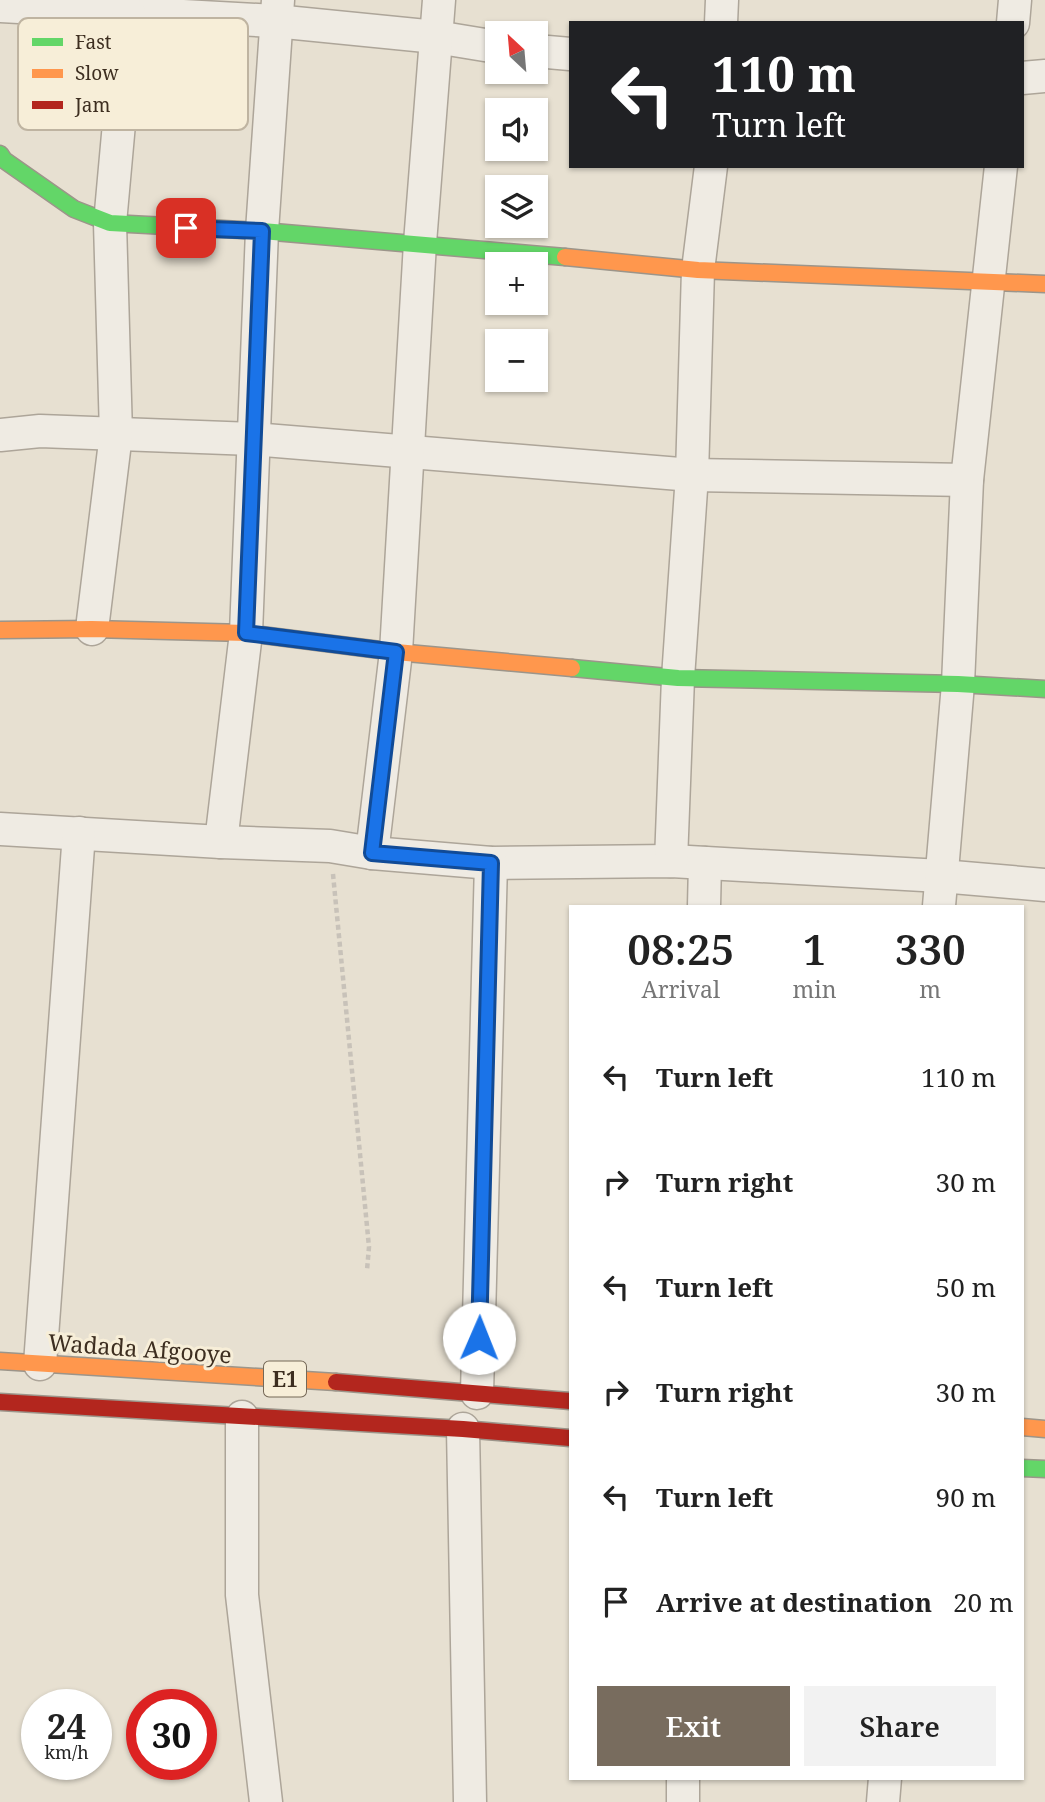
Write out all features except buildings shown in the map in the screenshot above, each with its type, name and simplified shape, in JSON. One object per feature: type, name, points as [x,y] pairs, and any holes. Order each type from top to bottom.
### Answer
[{"type":"main road","points":[[0,154],[4,160],[74,209],[110,223],[419,243],[698,270],[839,278],[1045,284]]},
{"type":"main road","points":[[0,630],[92,629],[246,633],[396,652],[678,678],[1045,688]]},
{"type":"main road","name":"Wadada Afgooye","points":[[0,1361],[342,1382],[569,1401]]},
{"type":"main road","name":"E1","points":[[0,1402],[463,1429],[569,1438]]},
{"type":"main road","points":[[1024,1427],[1045,1429]]},
{"type":"main road","points":[[1024,1468],[1045,1469]]},
{"type":"street","points":[[372,853],[396,652],[419,243],[439,0]]},
{"type":"street","points":[[722,0],[722,21]]},
{"type":"street","points":[[1013,21],[1015,0]]},
{"type":"street","points":[[0,6],[129,13],[276,10],[485,45]]},
{"type":"street","points":[[221,842],[246,633],[262,231],[276,10]]},
{"type":"street","points":[[129,13],[129,18]]},
{"type":"street","points":[[548,52],[569,54]]},
{"type":"street","points":[[1024,78],[1045,76]]},
{"type":"street","points":[[92,629],[116,434],[110,223],[118,130]]},
{"type":"street","points":[[671,861],[678,678],[692,475],[698,270],[711,168]]},
{"type":"street","points":[[939,905],[958,684],[967,480],[1001,168]]},
{"type":"street","points":[[0,435],[40,431],[253,439],[692,475],[967,480]]},
{"type":"street","points":[[0,829],[330,846],[372,853],[491,863],[671,861],[941,876],[1045,885]]},
{"type":"street","points":[[40,1364],[79,833]]},
{"type":"street","points":[[477,1393],[491,863]]},
{"type":"street","points":[[704,905],[705,863]]},
{"type":"street","points":[[242,1417],[242,1595],[266,1802]]},
{"type":"street","points":[[463,1429],[470,1802],[476,1802]]},
{"type":"street","points":[[683,1780],[683,1802]]},
{"type":"street","points":[[883,1802],[885,1780]]},
{"type":"path","points":[[330,846],[369,1247],[367,1270]]},
{"type":"traffic: fast","points":[[0,154],[4,160],[74,209],[110,223],[262,231],[565,257]]},
{"type":"traffic: fast","points":[[572,668],[678,678],[958,684],[1045,689]]},
{"type":"traffic: fast","points":[[1024,1468],[1045,1469]]},
{"type":"traffic: slow","points":[[565,257],[698,270],[1045,284]]},
{"type":"traffic: slow","points":[[0,630],[92,629],[246,633],[396,652],[572,668]]},
{"type":"traffic: slow","points":[[0,1361],[336,1382]]},
{"type":"traffic: slow","points":[[1024,1427],[1045,1429]]},
{"type":"traffic: jam","points":[[336,1382],[569,1401]]},
{"type":"traffic: jam","points":[[0,1402],[463,1429],[569,1438]]},
{"type":"route","points":[[186,228],[262,231],[246,633],[396,652],[372,853],[491,863],[479,1338]]}]
